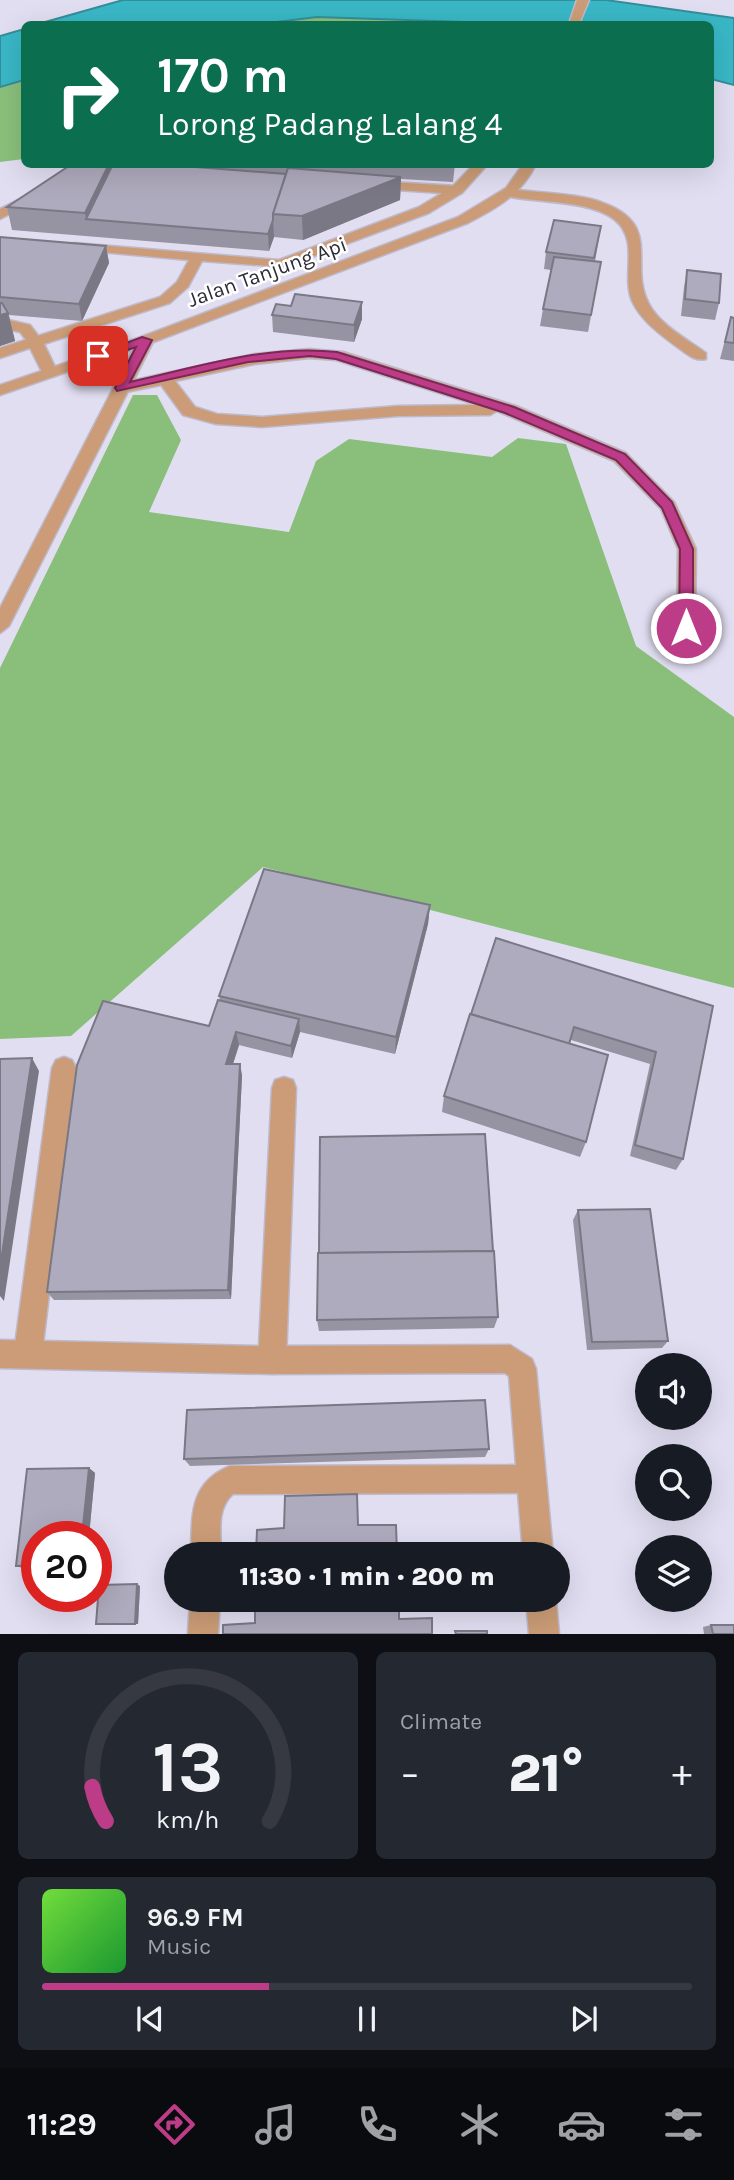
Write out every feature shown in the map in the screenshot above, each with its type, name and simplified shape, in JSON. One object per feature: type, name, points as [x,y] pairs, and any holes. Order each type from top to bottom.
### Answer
[{"type":"street","points":[[575,21],[583,0]]},
{"type":"street","points":[[66,244],[285,263],[424,210],[457,190],[478,168]]},
{"type":"street","name":"Jalan Tanjung Api","points":[[0,390],[146,340],[463,220],[510,193],[523,181],[528,168]]},
{"type":"street","points":[[360,184],[457,190]]},
{"type":"street","points":[[0,215],[48,187]]},
{"type":"street","points":[[510,193],[600,205],[614,211],[625,222],[635,240],[638,255],[635,286],[640,302],[650,316],[700,356]]},
{"type":"street","points":[[0,353],[165,300],[183,284],[198,256]]},
{"type":"street","points":[[0,323],[25,328],[50,373]]},
{"type":"street","points":[[0,626],[146,340]]},
{"type":"street","points":[[121,388],[166,380],[248,359],[310,352],[337,355],[510,410],[620,457],[668,506],[687,549],[686,628]]},
{"type":"street","points":[[166,380],[189,411],[216,419],[262,422],[398,411],[510,410]]},
{"type":"street","points":[[28,1353],[64,1068]]},
{"type":"street","points":[[272,1360],[284,1088]]},
{"type":"street","points":[[0,1354],[272,1360],[510,1359],[522,1369],[537,1542]]},
{"type":"street","points":[[206,1542],[207,1504],[217,1486],[230,1480],[532,1479]]},
{"type":"street","points":[[204,1634],[205,1612]]},
{"type":"street","points":[[542,1612],[544,1634]]},
{"type":"green space","points":[[317,17],[452,21],[284,21]]},
{"type":"green space","points":[[21,81],[21,159],[0,162],[0,87]]},
{"type":"green space","points":[[133,395],[157,395],[181,440],[149,512],[289,532],[316,461],[349,439],[492,457],[518,438],[566,444],[636,646],[734,717],[734,988],[263,867],[71,1036],[0,1039],[0,668]]},
{"type":"water","points":[[123,0],[606,0],[734,18],[734,85],[714,80],[714,21],[436,21],[317,17],[284,21],[49,21]]},
{"type":"water","points":[[21,30],[21,81],[0,87],[0,36]]},
{"type":"building","points":[[66,168],[107,168],[85,213],[7,207]]},
{"type":"building","points":[[111,168],[209,168],[286,174],[268,234],[86,219]]},
{"type":"building","points":[[288,168],[401,177],[302,216],[273,214]]},
{"type":"building","points":[[554,220],[601,226],[594,258],[546,252]]},
{"type":"building","points":[[0,237],[106,246],[79,304],[0,297]]},
{"type":"building","points":[[554,257],[601,262],[591,315],[543,309]]},
{"type":"building","points":[[687,270],[721,274],[719,303],[685,299]]},
{"type":"building","points":[[295,294],[362,302],[354,325],[272,315],[276,304],[291,306]]},
{"type":"building","points":[[2,303],[8,313],[0,315]]},
{"type":"building","points":[[731,317],[734,318],[734,343],[725,342]]},
{"type":"building","points":[[264,869],[430,905],[396,1037],[219,996]]},
{"type":"building","points":[[496,938],[713,1006],[683,1159],[635,1145],[656,1052],[574,1027],[569,1044],[471,1014]]},
{"type":"building","points":[[218,1000],[299,1019],[291,1046],[236,1032],[226,1064],[240,1064],[228,1290],[47,1292],[77,1065],[103,1001],[209,1026]]},
{"type":"building","points":[[470,1014],[608,1055],[586,1142],[444,1096]]},
{"type":"building","points":[[32,1058],[0,1267],[0,1059]]},
{"type":"building","points":[[485,1134],[493,1251],[319,1253],[320,1137]]},
{"type":"building","points":[[650,1209],[668,1341],[592,1342],[578,1210]]},
{"type":"building","points":[[494,1251],[498,1317],[317,1320],[318,1253]]},
{"type":"building","points":[[485,1400],[489,1449],[184,1459],[187,1410]]},
{"type":"building","points":[[89,1468],[84,1521],[21,1521],[27,1469]]},
{"type":"building","points":[[357,1494],[358,1525],[396,1525],[397,1542],[256,1542],[257,1530],[284,1528],[285,1496]]},
{"type":"building","points":[[21,1522],[21,1566],[16,1566]]},
{"type":"building","points":[[137,1584],[135,1624],[96,1624],[97,1612],[112,1612],[112,1585]]},
{"type":"building","points":[[255,1612],[399,1612],[399,1619],[432,1618],[432,1634],[223,1634],[223,1625],[255,1623]]},
{"type":"building","points":[[711,1625],[734,1625],[734,1634],[713,1634]]},
{"type":"building","points":[[455,1631],[487,1631],[487,1634],[456,1634]]},
{"type":"route","points":[[98,356],[146,340],[121,388],[166,380],[248,359],[310,352],[337,355],[510,410],[620,457],[668,506],[687,549],[686,628]]}]
